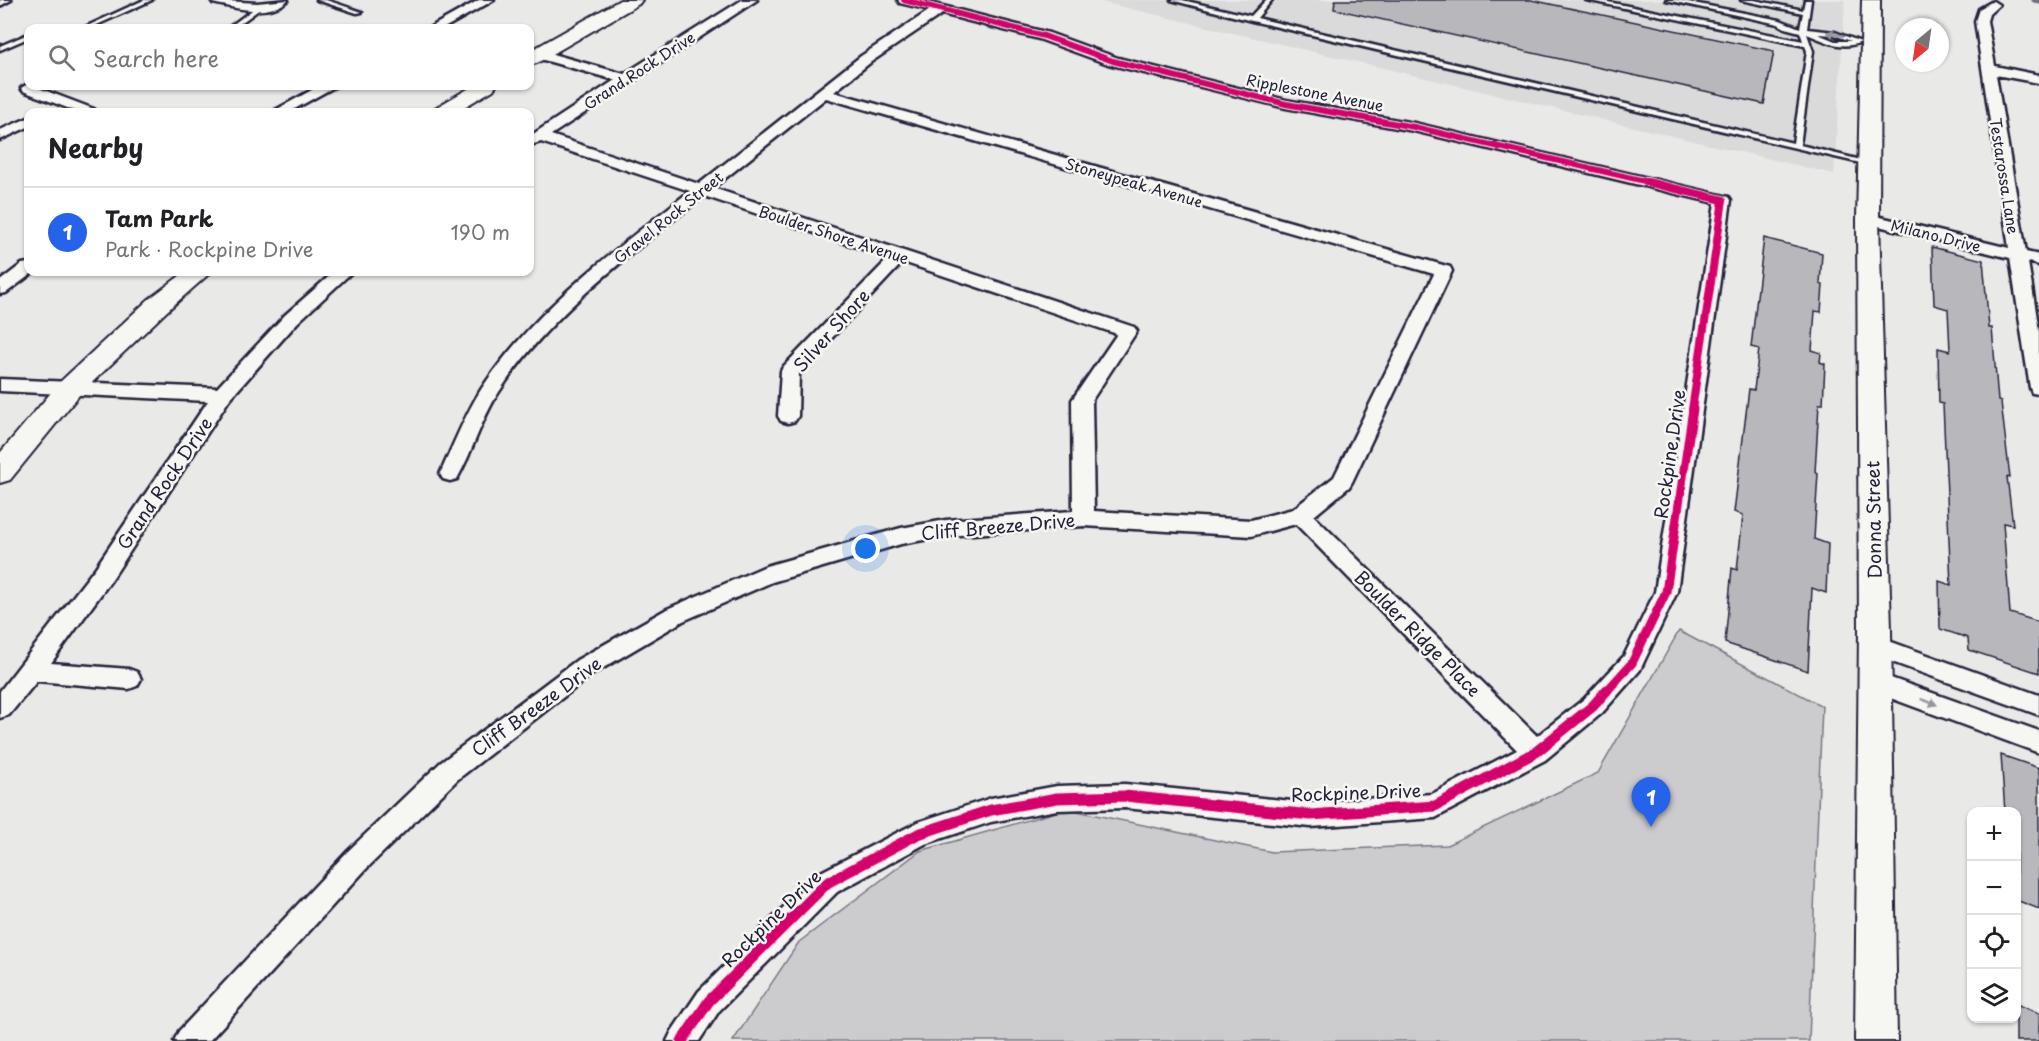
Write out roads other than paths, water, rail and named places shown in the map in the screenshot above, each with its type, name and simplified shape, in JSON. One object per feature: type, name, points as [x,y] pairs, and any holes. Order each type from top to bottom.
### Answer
[{"type":"street","points":[[0,2],[5,0]]},
{"type":"street","points":[[217,0],[249,8],[282,0]]},
{"type":"street","points":[[443,24],[488,0]]},
{"type":"street","points":[[534,56],[633,0]]},
{"type":"street","name":"Grand Rock Drive","points":[[534,139],[751,0]]},
{"type":"street","name":"Ripplestone Avenue","points":[[904,0],[1044,36],[1113,61],[1286,105],[1414,127],[1723,200]]},
{"type":"street","name":"Donna Street","points":[[1871,0],[1864,44],[1869,163],[1875,646],[1876,1041]]},
{"type":"street","name":"Testarossa Lane","points":[[1993,5],[1983,12],[1981,21],[2039,388]]},
{"type":"street","name":"Gravel Rock Street","points":[[450,474],[489,392],[522,347],[587,281],[866,59],[940,9]]},
{"type":"street","points":[[534,56],[625,79]]},
{"type":"street","points":[[1988,69],[2039,79]]},
{"type":"street","points":[[33,90],[78,108]]},
{"type":"street","points":[[287,108],[321,90]]},
{"type":"street","points":[[449,108],[479,90]]},
{"type":"street","name":"Stoneypeak Avenue","points":[[823,93],[1444,271]]},
{"type":"street","points":[[58,108],[67,104]]},
{"type":"street","points":[[0,136],[24,124]]},
{"type":"street","name":"Boulder Shore Avenue","points":[[534,139],[702,190],[1128,331],[1082,400],[1084,518]]},
{"type":"street","name":"Rockpine Drive","points":[[682,1041],[709,1001],[827,883],[918,834],[991,810],[1058,798],[1125,796],[1311,815],[1435,806],[1536,752],[1593,706],[1632,663],[1666,592],[1723,200]]},
{"type":"street","name":"Milano Drive","points":[[1868,219],[2039,261]]},
{"type":"street","name":"Silver Shore","points":[[788,416],[790,371],[900,256]]},
{"type":"street","points":[[0,289],[24,271]]},
{"type":"street","name":"Cliff Breeze Drive","points":[[189,1041],[357,860],[448,771],[585,667],[675,615],[766,575],[901,536],[945,528],[1084,518],[1251,528],[1299,515],[1342,482],[1444,271]]},
{"type":"street","points":[[0,473],[70,388],[158,305],[194,276]]},
{"type":"street","name":"Grand Rock Drive","points":[[0,708],[31,671],[104,573],[222,396],[291,319],[339,276]]},
{"type":"street","points":[[0,385],[222,396]]},
{"type":"street","name":"Boulder Ridge Place","points":[[1299,515],[1536,752]]},
{"type":"street","points":[[1875,646],[2039,705]]},
{"type":"street","points":[[31,671],[129,679]]},
{"type":"street","points":[[1874,682],[2039,742]]},
{"type":"lane","points":[[95,24],[149,0]]},
{"type":"lane","points":[[320,0],[359,12]]},
{"type":"lane","points":[[1174,0],[1869,163]]},
{"type":"lane","points":[[1252,18],[1269,0]]},
{"type":"lane","points":[[1589,0],[1807,44]]},
{"type":"lane","points":[[1669,0],[1780,22],[1789,28],[1808,32],[1821,40],[1846,45],[1864,44]]},
{"type":"lane","points":[[1744,0],[1806,12]]},
{"type":"lane","points":[[1796,146],[1810,51],[1807,44],[1808,0]]},
{"type":"lane","points":[[236,24],[261,6]]},
{"type":"lane","points":[[0,48],[24,38]]},
{"type":"waterway","points":[[2034,0],[2039,2]]},
{"type":"place","name":"Tam Park","points":[[1651,827]]}]
